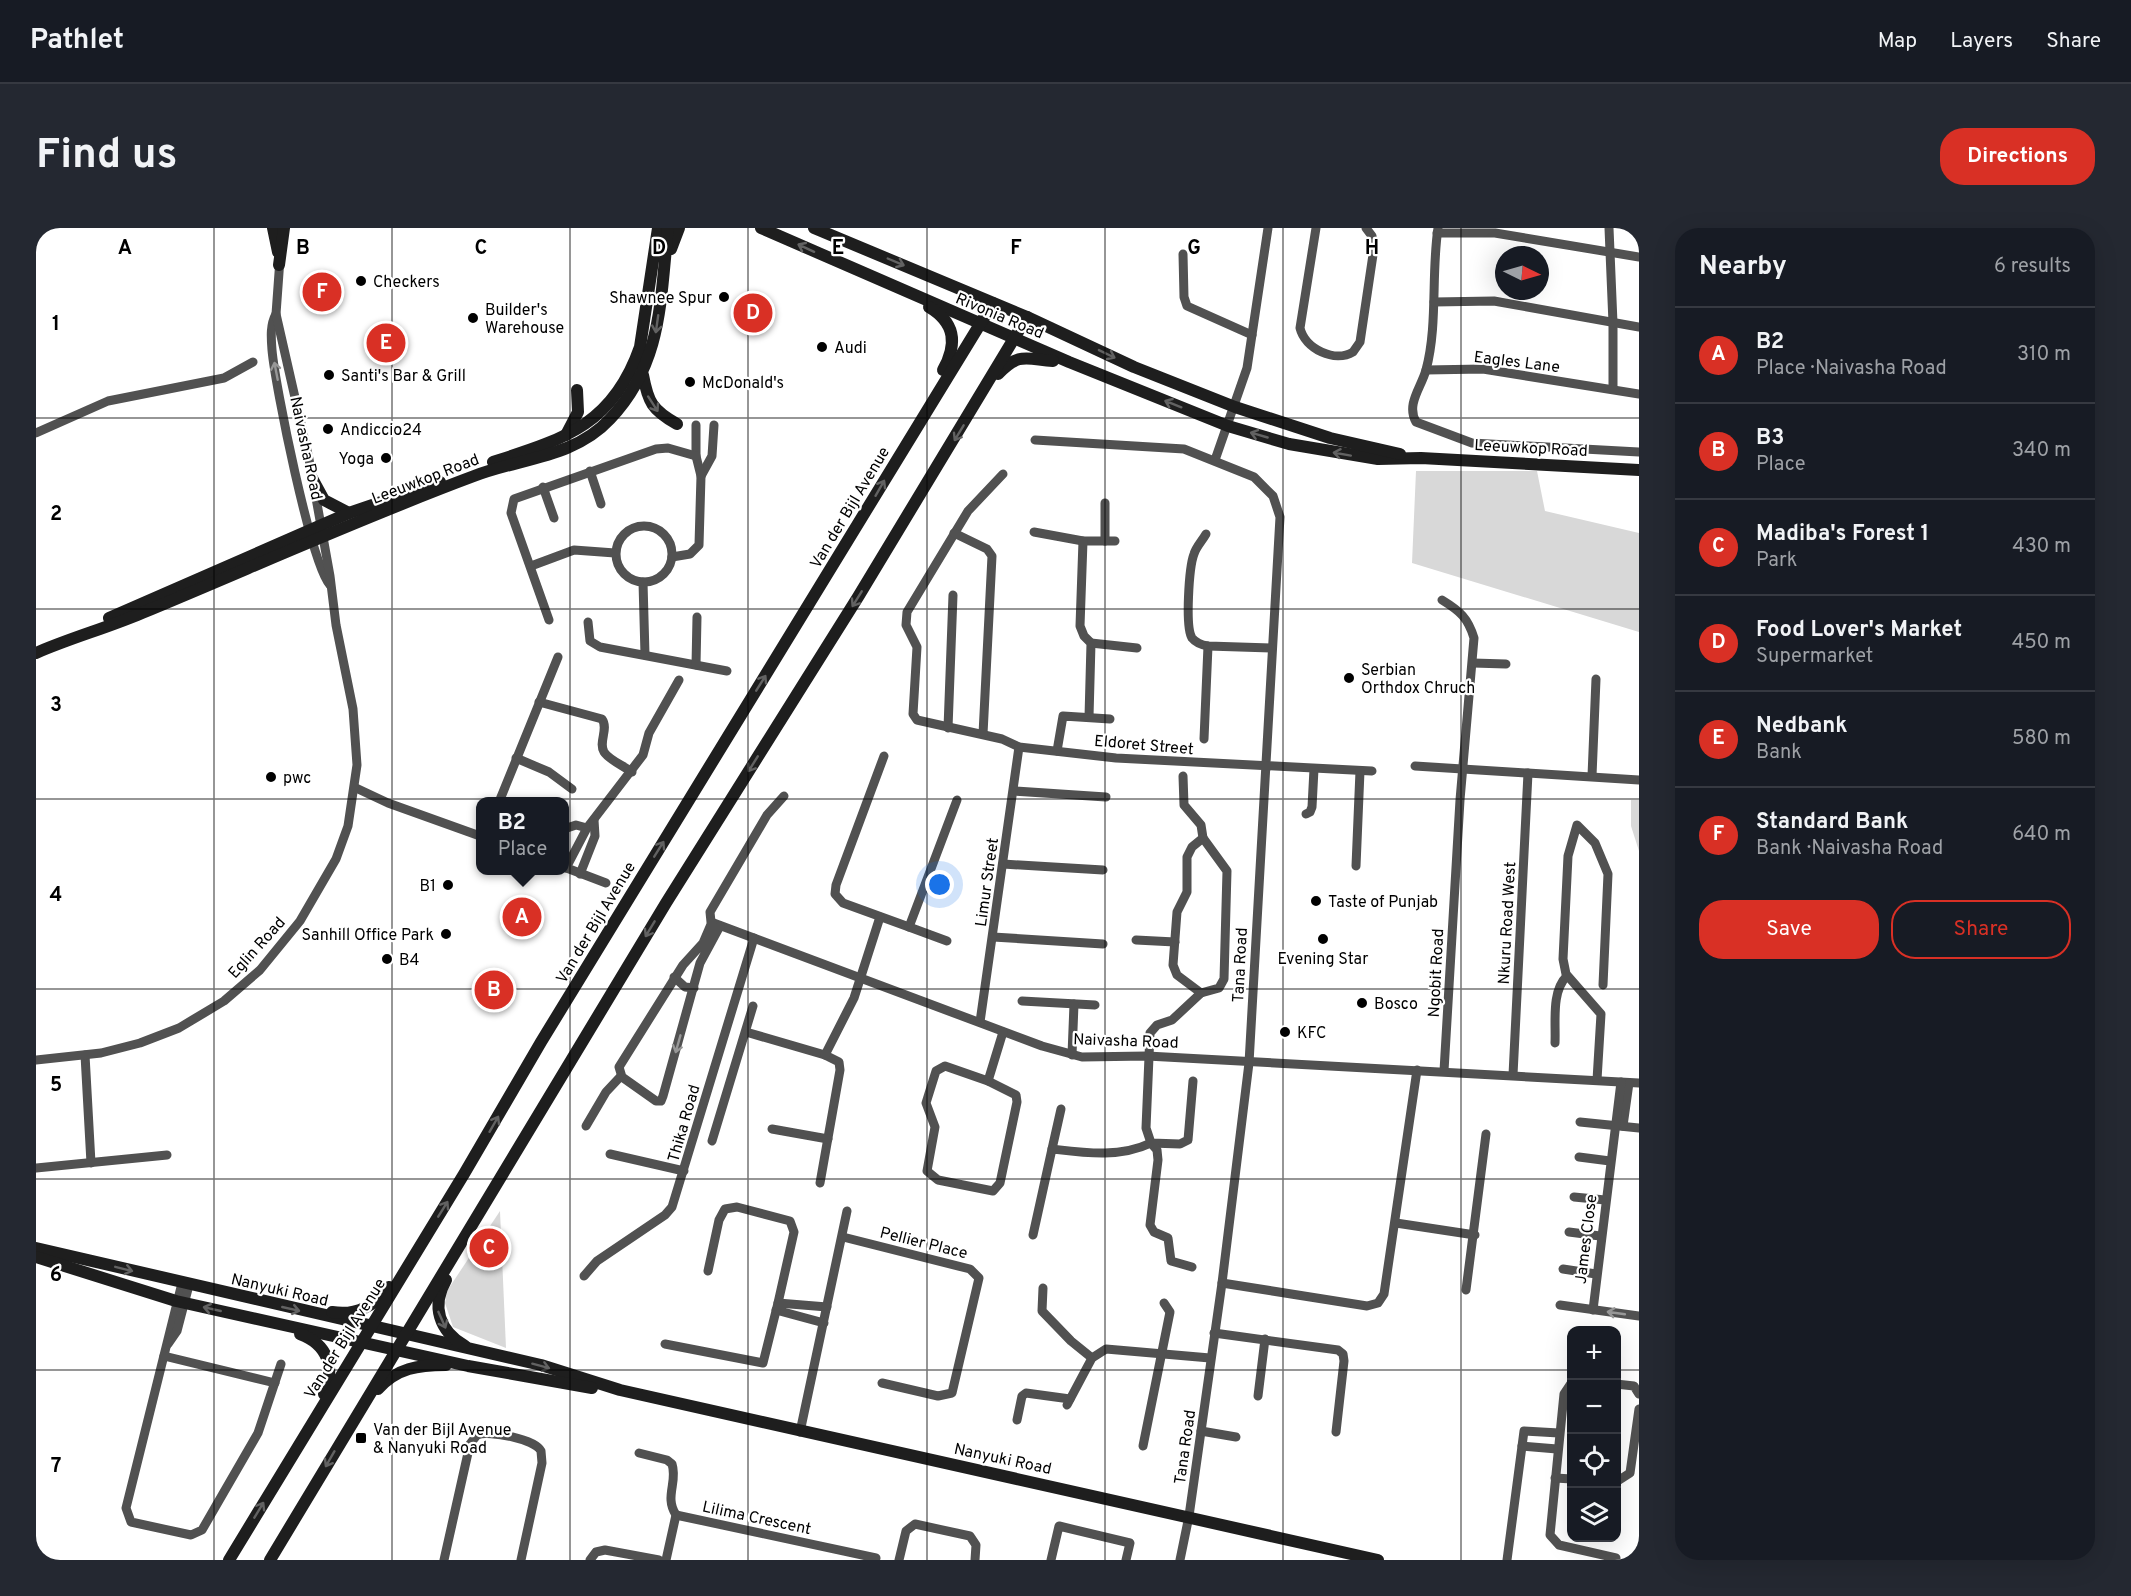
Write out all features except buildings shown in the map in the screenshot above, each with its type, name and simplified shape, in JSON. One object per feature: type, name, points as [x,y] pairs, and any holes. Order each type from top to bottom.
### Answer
[{"type":"main road","points":[[273,228],[279,263]]},
{"type":"main road","points":[[279,263],[284,228]]},
{"type":"main road","name":"Leeuwkop Road","points":[[36,653],[142,613],[316,533],[473,476],[569,448],[609,421],[643,375],[652,351],[668,228]]},
{"type":"main road","points":[[663,271],[679,228]]},
{"type":"main road","points":[[748,228],[785,238]]},
{"type":"main road","name":"Rivonia Road","points":[[761,228],[1069,362],[1228,426]]},
{"type":"main road","name":"Rivonia Road","points":[[814,228],[1027,317],[1134,367],[1235,407]]},
{"type":"main road","name":"Leeuwkop Road","points":[[316,533],[349,513],[564,438],[600,413],[616,394],[634,364],[644,332],[656,231]]},
{"type":"main road","points":[[897,289],[941,315],[951,328],[954,342],[951,357],[909,438]]},
{"type":"main road","name":"Van der Bijl Avenue","points":[[229,1560],[993,303]]},
{"type":"main road","points":[[270,1560],[666,903],[990,383],[1027,317]]},
{"type":"main road","points":[[990,383],[1005,367],[1018,359],[1028,357],[1069,362]]},
{"type":"main road","points":[[643,375],[651,404],[661,415],[676,424]]},
{"type":"main road","points":[[564,438],[578,412],[577,390]]},
{"type":"main road","name":"Leeuwkop Road","points":[[1235,407],[1330,438],[1421,458]]},
{"type":"main road","name":"Leeuwkop Road","points":[[1228,426],[1289,444],[1353,456],[1639,470]]},
{"type":"main road","points":[[312,478],[324,500],[349,513]]},
{"type":"main road","points":[[484,1353],[460,1343],[448,1332],[438,1314],[437,1303],[441,1288],[475,1229],[492,1192]]},
{"type":"main road","points":[[317,1315],[322,1311],[350,1313],[370,1306],[382,1295],[421,1243]]},
{"type":"main road","name":"Nanyuki Road","points":[[38,1250],[542,1365],[620,1390]]},
{"type":"main road","name":"Nanyuki Road","points":[[38,1250],[180,1302],[269,1323],[468,1366],[620,1390],[1378,1560]]},
{"type":"main road","points":[[269,1323],[315,1341],[329,1362],[327,1385],[300,1440]]},
{"type":"main road","points":[[355,1417],[382,1385],[399,1372],[423,1365],[468,1366]]},
{"type":"street","name":"Naivasha Road","points":[[279,228],[279,263],[276,314],[272,327],[272,351],[330,585],[357,741],[355,790]]},
{"type":"street","points":[[1035,440],[1171,446],[1215,460],[1247,368],[1269,228]]},
{"type":"street","points":[[1316,228],[1300,328],[1304,339],[1312,347],[1338,356],[1353,352],[1360,342],[1374,248],[1372,236],[1366,228]]},
{"type":"street","points":[[1609,228],[1613,389]]},
{"type":"street","points":[[1639,257],[1495,233],[1437,230],[1434,302],[1426,370],[1415,395],[1412,412],[1416,422],[1472,442],[1639,452]]},
{"type":"street","points":[[1183,254],[1185,302],[1192,309],[1252,335]]},
{"type":"street","points":[[1434,302],[1494,300],[1639,327]]},
{"type":"street","name":"Naivasha Road","points":[[276,314],[312,478],[316,533]]},
{"type":"street","points":[[36,433],[108,401],[224,378],[253,362]]},
{"type":"street","name":"Eagles Lane","points":[[1426,370],[1484,369],[1639,394]]},
{"type":"street","points":[[672,556],[690,554],[699,545],[701,476],[696,456],[696,425]]},
{"type":"street","points":[[701,476],[712,456],[714,425]]},
{"type":"street","points":[[549,620],[510,508],[514,499],[656,449],[679,450],[696,456]]},
{"type":"street","name":"Tana Road","points":[[1180,1560],[1189,1516],[1222,1283],[1249,1063],[1267,767],[1271,648],[1280,530],[1278,507],[1267,488],[1254,477],[1215,460]]},
{"type":"street","points":[[590,471],[601,504]]},
{"type":"street","points":[[983,734],[992,556],[987,549],[954,533],[968,511],[1003,474]]},
{"type":"street","points":[[543,487],[554,518]]},
{"type":"street","points":[[1034,532],[1083,541],[1110,541],[1106,503]]},
{"type":"street","points":[[645,525],[662,532],[668,539],[672,556],[666,572],[652,581],[643,582],[623,574],[615,553],[621,536],[636,526],[645,525]]},
{"type":"street","name":"Eldoret Street","points":[[954,533],[911,603],[906,619],[906,625],[917,647],[914,717],[923,723],[983,734],[1019,747],[1149,762],[1372,771]]},
{"type":"street","points":[[1206,534],[1193,555],[1188,623],[1193,640],[1208,646],[1271,648]]},
{"type":"street","points":[[1083,541],[1080,626],[1084,636],[1091,643],[1137,648]]},
{"type":"street","points":[[531,566],[574,550],[615,553]]},
{"type":"street","points":[[643,582],[645,655]]},
{"type":"street","points":[[948,728],[953,595]]},
{"type":"street","name":"Ngobit Road","points":[[1442,600],[1461,611],[1469,622],[1474,638],[1463,768],[1444,1071]]},
{"type":"street","points":[[696,665],[697,617]]},
{"type":"street","points":[[588,622],[589,638],[592,643],[727,671]]},
{"type":"street","points":[[1089,717],[1091,643]]},
{"type":"street","points":[[1204,739],[1208,646]]},
{"type":"street","points":[[501,797],[558,657]]},
{"type":"street","points":[[1473,663],[1506,664]]},
{"type":"street","points":[[1592,776],[1596,679]]},
{"type":"street","points":[[569,861],[587,828],[643,755],[650,733],[679,680]]},
{"type":"street","points":[[539,702],[603,719],[606,725],[602,746],[604,753],[632,772]]},
{"type":"street","points":[[1057,751],[1062,716],[1110,719]]},
{"type":"street","name":"Limur Street","points":[[980,1022],[1019,747]]},
{"type":"street","points":[[884,756],[835,890],[838,899],[843,903],[947,941]]},
{"type":"street","points":[[516,758],[549,772],[572,789]]},
{"type":"street","points":[[1415,766],[1639,780]]},
{"type":"street","points":[[1305,814],[1310,812],[1312,807],[1314,769]]},
{"type":"street","points":[[1356,866],[1360,771]]},
{"type":"street","name":"Nkuru Road West","points":[[1514,1075],[1528,773]]},
{"type":"street","points":[[1183,776],[1184,806],[1201,825],[1203,838],[1224,864],[1228,876],[1224,979],[1219,988],[1201,993],[1172,1020],[1155,1026],[1150,1033],[1146,1128],[1158,1160],[1150,1225],[1154,1232],[1168,1238],[1171,1261],[1191,1266]]},
{"type":"street","points":[[355,790],[476,835]]},
{"type":"street","name":"Eglin Road","points":[[36,1060],[120,1049],[179,1028],[224,1001],[278,950],[318,894],[342,843],[355,790]]},
{"type":"street","points":[[1014,791],[1106,797]]},
{"type":"street","points":[[716,924],[709,919],[710,912],[766,815],[784,796]]},
{"type":"street","points":[[909,927],[957,800]]},
{"type":"street","points":[[579,873],[595,836],[594,820]]},
{"type":"street","points":[[569,827],[576,825],[587,828]]},
{"type":"street","points":[[1597,1080],[1601,1014],[1567,976],[1563,959],[1567,865],[1569,848],[1577,825],[1595,843],[1608,874],[1603,985]]},
{"type":"street","points":[[1201,993],[1175,973],[1175,942],[1177,912],[1187,892],[1187,857],[1192,847],[1203,838]]},
{"type":"street","points":[[1003,864],[1103,870]]},
{"type":"street","points":[[569,869],[606,883]]},
{"type":"street","points":[[825,1055],[854,998],[880,917]]},
{"type":"street","name":"Naivasha Road","points":[[716,924],[1003,1032],[1072,1055],[1148,1056],[1630,1083]]},
{"type":"street","points":[[716,924],[714,941],[702,955],[661,1101],[650,1097],[621,1076],[619,1067],[674,977],[716,924]]},
{"type":"street","points":[[993,937],[1103,944]]},
{"type":"street","name":"Thika Road","points":[[584,1276],[597,1261],[668,1212],[677,1196],[754,938]]},
{"type":"street","points":[[1136,940],[1175,942]]},
{"type":"street","points":[[1555,1043],[1558,995],[1560,984],[1567,976]]},
{"type":"street","points":[[674,977],[685,987],[694,988]]},
{"type":"street","points":[[1022,1001],[1095,1005]]},
{"type":"street","points":[[1072,1055],[1074,1004]]},
{"type":"street","points":[[712,1142],[753,1006]]},
{"type":"street","points":[[746,1032],[825,1055],[839,1062],[840,1070],[820,1183]]},
{"type":"street","points":[[988,1081],[1003,1032]]},
{"type":"street","points":[[86,1055],[91,1163]]},
{"type":"street","points":[[945,1066],[988,1081],[1013,1090],[1017,1098],[998,1187],[988,1191],[934,1179],[927,1171],[934,1124],[926,1105],[936,1071],[945,1066]]},
{"type":"street","points":[[1222,1283],[1367,1306],[1378,1303],[1384,1294],[1396,1223],[1417,1070]]},
{"type":"street","points":[[586,1126],[606,1092],[621,1076]]},
{"type":"street","points":[[1052,1149],[1104,1154],[1130,1152],[1151,1143],[1180,1143],[1188,1140],[1193,1081]]},
{"type":"street","name":"James Close","points":[[1593,1310],[1610,1161],[1630,1083]]},
{"type":"street","points":[[1032,1235],[1061,1109]]},
{"type":"street","points":[[1580,1122],[1639,1128]]},
{"type":"street","points":[[772,1129],[828,1139]]},
{"type":"street","points":[[1466,1290],[1475,1235],[1486,1134]]},
{"type":"street","points":[[610,1154],[684,1171]]},
{"type":"street","points":[[36,1168],[167,1155]]},
{"type":"street","points":[[1579,1157],[1610,1161]]},
{"type":"street","points":[[1574,1197],[1605,1200]]},
{"type":"street","points":[[665,1344],[763,1363],[794,1227],[790,1221],[737,1207],[725,1209],[718,1220],[708,1271]]},
{"type":"street","points":[[800,1432],[847,1211]]},
{"type":"street","points":[[1396,1223],[1475,1235]]},
{"type":"street","points":[[1569,1232],[1600,1236]]},
{"type":"street","name":"Pellier Place","points":[[843,1237],[970,1269],[978,1275],[978,1288],[954,1389],[949,1396],[882,1383]]},
{"type":"street","points":[[1563,1269],[1596,1274]]},
{"type":"street","points":[[185,1284],[180,1302],[177,1332],[168,1344],[164,1356],[126,1508],[128,1518],[137,1523],[191,1535],[202,1530],[258,1433],[281,1364]]},
{"type":"street","points":[[1043,1288],[1042,1311],[1071,1341],[1092,1358]]},
{"type":"street","points":[[1143,1446],[1170,1312],[1164,1303]]},
{"type":"street","points":[[777,1307],[802,1305],[827,1307]]},
{"type":"street","points":[[1560,1305],[1639,1316]]},
{"type":"street","points":[[777,1307],[824,1323]]},
{"type":"street","points":[[1214,1333],[1331,1347],[1343,1354],[1344,1370],[1336,1432]]},
{"type":"street","points":[[1258,1396],[1265,1339]]},
{"type":"street","points":[[1017,1420],[1026,1393],[1069,1402],[1092,1358],[1106,1349],[1210,1358]]},
{"type":"street","points":[[164,1356],[274,1383]]},
{"type":"street","points":[[1621,1384],[1634,1386],[1639,1394]]},
{"type":"street","points":[[1567,1390],[1564,1394],[1557,1449],[1550,1531],[1553,1541],[1559,1545],[1616,1558]]},
{"type":"street","points":[[1621,1479],[1630,1473],[1639,1409]]},
{"type":"street","points":[[1201,1431],[1236,1437]]},
{"type":"street","points":[[1507,1560],[1524,1431],[1559,1433]]},
{"type":"street","points":[[444,1560],[470,1444],[477,1434],[487,1432],[530,1442],[541,1451],[542,1463],[521,1560]]},
{"type":"street","points":[[1522,1446],[1557,1449]]},
{"type":"street","points":[[639,1453],[667,1460],[672,1464],[669,1498],[676,1515],[666,1560]]},
{"type":"street","points":[[1555,1478],[1567,1479]]},
{"type":"street","name":"Lilima Crescent","points":[[676,1515],[876,1558]]},
{"type":"street","points":[[899,1560],[906,1532],[915,1524],[970,1536],[976,1545],[975,1560]]},
{"type":"street","points":[[1051,1560],[1059,1526],[1130,1544],[1126,1560]]},
{"type":"street","points":[[590,1560],[596,1552],[605,1550],[659,1560]]},
{"type":"shaded area","points":[[1416,471],[1537,471],[1545,511],[1639,533],[1639,632],[1412,563]]},
{"type":"shaded area","points":[[1631,800],[1639,800],[1639,851],[1631,826]]},
{"type":"shaded area","points":[[500,1211],[506,1348],[453,1327],[445,1303],[447,1291]]},
{"type":"place","name":"Checkers","points":[[361,281]]},
{"type":"place","name":"Standard Bank","points":[[322,292]]},
{"type":"place","name":"Shawnee Spur","points":[[724,297]]},
{"type":"place","name":"Food Lover's Market","points":[[753,313]]},
{"type":"place","name":"Builder's Warehouse","points":[[473,318]]},
{"type":"place","name":"Nedbank","points":[[386,343]]},
{"type":"place","name":"Audi","points":[[822,347]]},
{"type":"place","name":"Santi's Bar & Grill","points":[[329,375]]},
{"type":"place","name":"McDonald's","points":[[690,382]]},
{"type":"place","name":"Andiccio24","points":[[328,429]]},
{"type":"place","name":"Yoga","points":[[386,458]]},
{"type":"place","name":"Serbian Orthdox Chruch","points":[[1349,678]]},
{"type":"place","name":"pwc","points":[[271,777]]},
{"type":"place","name":"B1","points":[[448,885]]},
{"type":"place","name":"Taste of Punjab","points":[[1316,901]]},
{"type":"place","name":"B2","points":[[522,917]]},
{"type":"place","name":"Sanhill Office Park","points":[[446,934]]},
{"type":"place","name":"Evening Star","points":[[1323,939]]},
{"type":"place","name":"B4","points":[[387,959]]},
{"type":"place","name":"B3","points":[[494,990]]},
{"type":"place","name":"Bosco","points":[[1362,1003]]},
{"type":"place","name":"KFC","points":[[1285,1032]]},
{"type":"place","name":"Madiba's Forest 1","points":[[489,1248]]},
{"type":"place","name":"Van der Bijl Avenue & Nanyuki Road","points":[[361,1438]]}]
